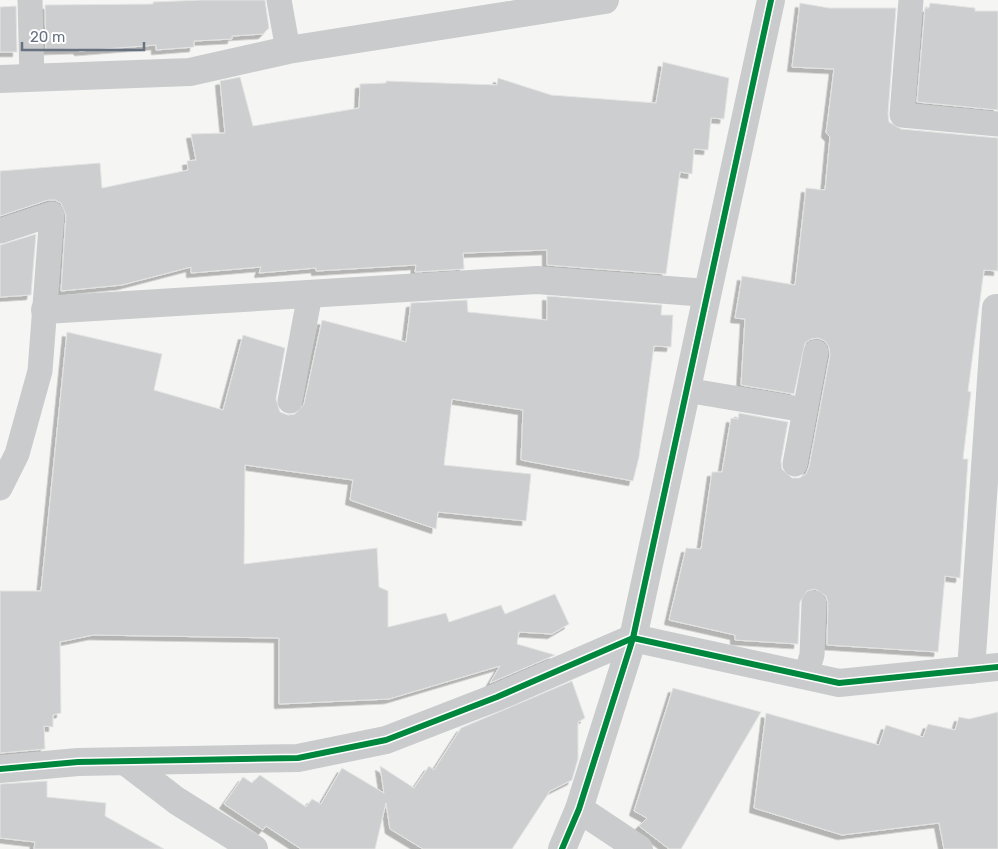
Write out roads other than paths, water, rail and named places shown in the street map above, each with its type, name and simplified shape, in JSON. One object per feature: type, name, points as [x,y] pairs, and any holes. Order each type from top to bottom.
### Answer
[{"type":"street","points":[[0,79],[190,72],[491,9],[605,0]]},
{"type":"street","points":[[562,849],[579,809],[633,638],[771,0]]},
{"type":"street","points":[[46,310],[537,280],[707,293]]},
{"type":"street","points":[[971,670],[996,308],[998,308]]},
{"type":"street","points":[[0,770],[78,762],[298,758],[386,740],[497,697],[633,638],[839,683],[998,667]]},
{"type":"street","points":[[126,762],[177,801],[254,849]]},
{"type":"street","points":[[579,809],[639,849]]},
{"type":"lane","points":[[30,0],[32,78]]},
{"type":"lane","points":[[279,0],[288,50]]},
{"type":"lane","points":[[911,0],[902,115],[998,124]]},
{"type":"lane","points":[[0,231],[52,214],[40,371],[9,454],[0,488]]},
{"type":"lane","points":[[290,401],[310,294]]},
{"type":"lane","points":[[795,464],[816,352]]},
{"type":"lane","points":[[686,390],[805,410]]},
{"type":"lane","points":[[806,675],[812,655],[814,603]]}]
